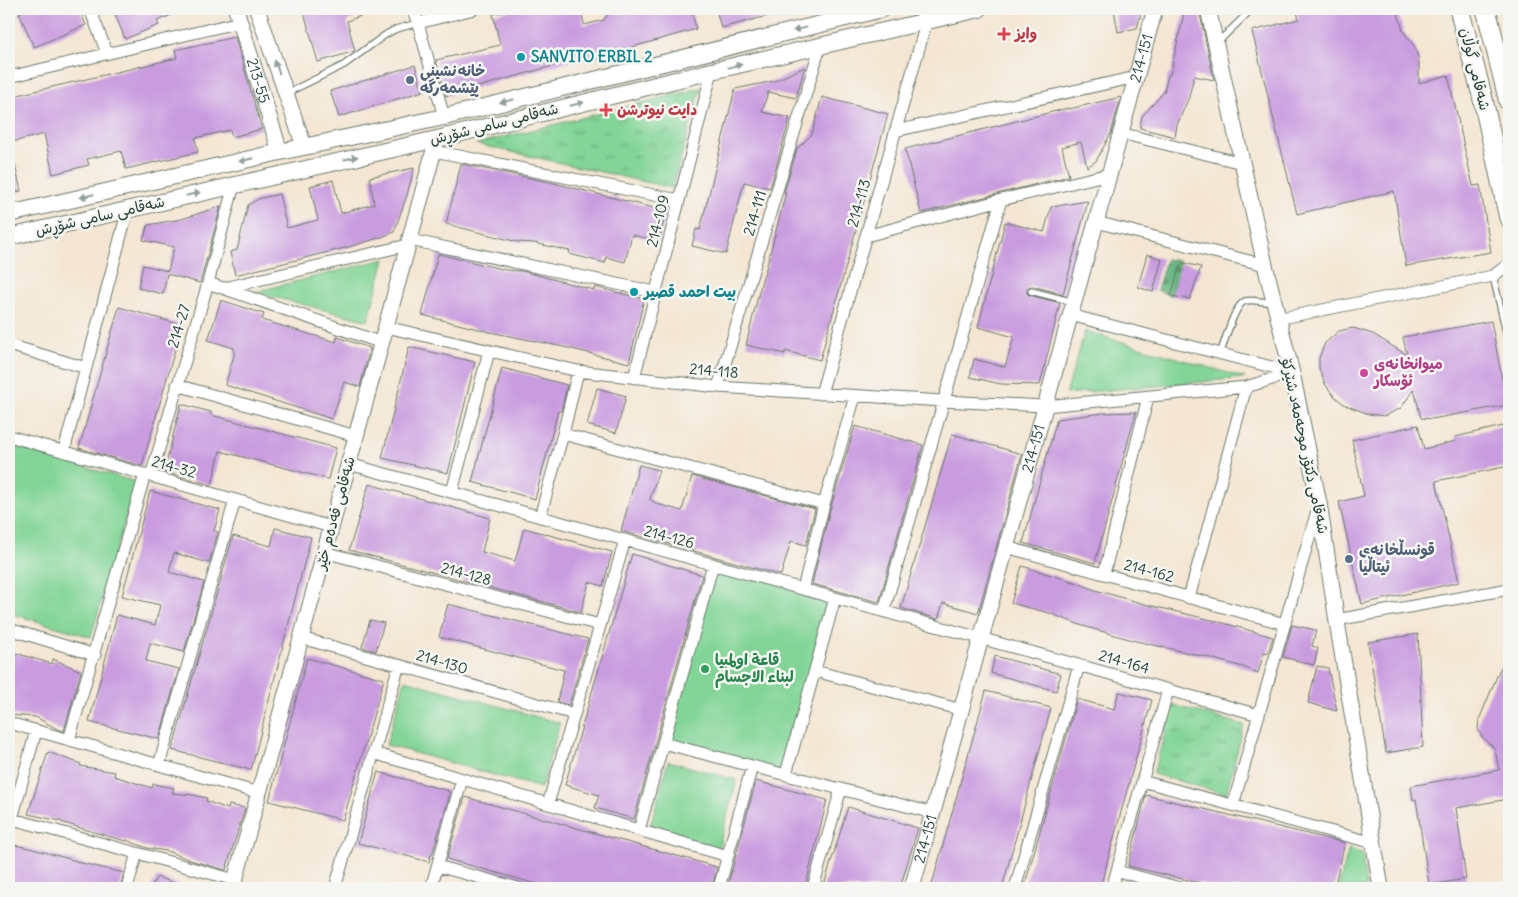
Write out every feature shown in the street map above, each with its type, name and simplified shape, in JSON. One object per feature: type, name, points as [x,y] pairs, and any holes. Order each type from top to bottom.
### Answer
[{"type":"main road","name":"شەقامی سامی شۆڕش","points":[[9,214],[304,146],[444,117],[882,9]]},
{"type":"main road","name":"شەقامی سامی شۆڕش","points":[[9,237],[234,185],[436,145],[712,71],[979,9]]},
{"type":"main road","name":"شەقامی گوڵان","points":[[1459,9],[1484,104],[1509,218]]},
{"type":"main road","name":"شەقامی گوڵان","points":[[1486,9],[1509,102]]},
{"type":"street","points":[[90,9],[107,53]]},
{"type":"street","name":"213-55","points":[[257,9],[304,146]]},
{"type":"street","points":[[412,9],[418,23],[444,117]]},
{"type":"street","points":[[418,23],[474,9]]},
{"type":"street","name":"214-151","points":[[912,888],[1154,9]]},
{"type":"street","name":"شەقامی دکتۆر موحەمەد شێرکۆ","points":[[1208,9],[1264,265],[1292,372],[1320,503],[1336,620],[1381,888]]},
{"type":"street","points":[[9,77],[107,53],[238,15]]},
{"type":"street","name":"213-55","points":[[238,15],[280,152]]},
{"type":"street","name":"214-113","points":[[821,394],[927,20]]},
{"type":"street","name":"214-111","points":[[718,387],[820,46]]},
{"type":"street","name":"214-109","points":[[634,378],[712,71]]},
{"type":"street","points":[[896,131],[1136,77]]},
{"type":"street","points":[[1120,133],[1242,163]]},
{"type":"street","points":[[436,145],[679,200]]},
{"type":"street","name":"شەقامی قەدەم خێر","points":[[234,884],[436,145]]},
{"type":"street","points":[[866,236],[1000,200],[1109,174]]},
{"type":"street","name":"214-27","points":[[69,740],[148,475],[208,283],[234,185]]},
{"type":"street","points":[[884,612],[1000,200]]},
{"type":"street","points":[[64,451],[128,209]]},
{"type":"street","points":[[1096,222],[1264,265]]},
{"type":"street","points":[[224,288],[409,243],[656,292]]},
{"type":"street","points":[[1277,319],[1493,276],[1509,264]]},
{"type":"street","points":[[208,283],[382,343]]},
{"type":"street","points":[[1072,309],[1220,354],[1292,372]]},
{"type":"street","name":"214-118","points":[[386,327],[578,371],[718,387],[943,402],[1045,406],[1246,387],[1292,372]]},
{"type":"street","points":[[9,345],[86,368]]},
{"type":"street","points":[[452,492],[489,350]]},
{"type":"street","points":[[540,516],[578,371]]},
{"type":"street","points":[[177,386],[356,436]]},
{"type":"street","points":[[1190,598],[1246,387]]},
{"type":"street","points":[[803,589],[824,504],[855,396]]},
{"type":"street","points":[[1104,574],[1148,397]]},
{"type":"street","points":[[563,434],[824,504]]},
{"type":"street","name":"214-32","points":[[9,436],[331,527]]},
{"type":"street","name":"214-126","points":[[349,464],[981,638]]},
{"type":"street","points":[[159,765],[235,500]]},
{"type":"street","points":[[1233,805],[1320,503]]},
{"type":"street","points":[[548,804],[625,540]]},
{"type":"street","name":"214-162","points":[[1006,548],[1285,624]]},
{"type":"street","name":"214-128","points":[[324,552],[600,625]]},
{"type":"street","points":[[639,830],[712,564]]},
{"type":"street","points":[[1336,620],[1509,589]]},
{"type":"street","points":[[786,774],[835,598]]},
{"type":"street","points":[[9,629],[95,654]]},
{"type":"street","name":"214-130","points":[[301,638],[574,714]]},
{"type":"street","name":"214-164","points":[[981,638],[1259,715]]},
{"type":"street","points":[[335,888],[398,665]]},
{"type":"street","points":[[1015,888],[1079,665]]},
{"type":"street","points":[[814,672],[962,710]]},
{"type":"street","points":[[1112,888],[1168,690]]},
{"type":"street","points":[[9,723],[258,793]]},
{"type":"street","points":[[36,731],[10,819],[137,854],[234,884]]},
{"type":"street","points":[[663,743],[933,813]]},
{"type":"street","points":[[373,753],[728,856]]},
{"type":"street","points":[[719,888],[752,766]]},
{"type":"street","points":[[431,888],[462,779]]},
{"type":"street","points":[[1142,782],[1374,844]]},
{"type":"street","points":[[813,888],[841,789]]},
{"type":"street","points":[[127,888],[137,854]]},
{"type":"street","points":[[437,866],[518,888]]},
{"type":"street","points":[[1117,871],[1180,888]]},
{"type":"lane","points":[[1216,43],[1252,9]]},
{"type":"lane","points":[[286,93],[344,65],[396,29],[418,23]]},
{"type":"lane","points":[[1493,276],[1509,344]]},
{"type":"lane","points":[[1031,291],[1072,309]]},
{"type":"lane","points":[[1220,354],[1236,310],[1241,303],[1248,300],[1273,303]]},
{"type":"green space","points":[[701,88],[672,188],[476,144]]},
{"type":"green space","points":[[385,259],[368,321],[254,292]]},
{"type":"green space","points":[[1166,259],[1180,261],[1171,296],[1157,290]]},
{"type":"green space","points":[[1085,331],[1245,378],[1066,394]]},
{"type":"green space","points":[[9,445],[136,482],[91,637],[9,613]]},
{"type":"green space","points":[[713,564],[835,598],[786,774],[663,743]]},
{"type":"green space","points":[[405,680],[560,723],[541,788],[386,745]]},
{"type":"green space","points":[[1173,705],[1244,725],[1226,794],[1153,774]]},
{"type":"green space","points":[[668,761],[737,780],[718,849],[649,831]]},
{"type":"green space","points":[[1349,848],[1362,854],[1366,888],[1338,888]]},
{"type":"building","points":[[29,9],[79,9],[86,25],[34,47],[19,13]]},
{"type":"building","points":[[113,9],[186,9],[157,21],[159,25],[125,39]]},
{"type":"building","points":[[303,9],[377,10],[347,21],[355,51],[318,62]]},
{"type":"building","points":[[520,9],[581,9],[584,25],[604,20],[609,13],[607,9],[691,9],[696,29],[594,58],[563,63],[446,96],[436,60],[500,45],[493,14]]},
{"type":"building","points":[[716,9],[782,9],[783,12],[721,28]]},
{"type":"building","points":[[1114,9],[1142,9],[1137,28],[1118,32]]},
{"type":"building","points":[[1185,9],[1199,9],[1214,80],[1194,76],[1189,97],[1177,125],[1175,137],[1140,128],[1142,116],[1164,92],[1168,75],[1170,75]]},
{"type":"building","points":[[1296,9],[1397,9],[1403,31],[1415,47],[1419,61],[1419,83],[1448,75],[1473,186],[1480,185],[1491,252],[1406,266],[1394,191],[1297,214],[1252,31],[1299,19]]},
{"type":"building","points":[[235,37],[262,129],[232,137],[230,130],[195,138],[198,152],[126,169],[121,151],[87,159],[89,165],[53,174],[44,134],[9,143],[9,97],[177,58],[175,50]]},
{"type":"building","points":[[415,65],[423,91],[339,117],[330,91]]},
{"type":"building","points":[[805,67],[796,98],[768,92],[762,112],[790,118],[770,188],[744,182],[726,254],[692,246],[696,229],[700,230],[735,89],[774,81]]},
{"type":"building","points":[[822,97],[888,114],[820,360],[785,351],[785,354],[746,345],[786,192],[784,192],[797,149],[812,134]]},
{"type":"building","points":[[1121,97],[1111,133],[1096,161],[1087,167],[1081,142],[1062,147],[1069,176],[921,213],[905,149],[1068,108]]},
{"type":"building","points":[[9,156],[13,156],[21,191],[9,194]]},
{"type":"building","points":[[461,164],[554,183],[666,211],[659,241],[632,235],[625,262],[606,257],[605,263],[569,254],[570,251],[534,243],[518,242],[446,224]]},
{"type":"building","points":[[414,168],[394,232],[349,247],[235,275],[230,252],[237,250],[248,205],[258,199],[279,194],[287,228],[318,220],[310,186],[333,180],[341,213],[374,204],[370,177]]},
{"type":"building","points":[[1088,201],[1063,294],[1032,286],[1027,289],[1029,295],[1060,303],[1040,385],[1001,384],[970,377],[974,359],[1005,367],[1014,337],[978,327],[1005,222],[1044,232],[1051,207]]},
{"type":"building","points":[[221,206],[200,283],[167,274],[163,294],[138,288],[143,265],[168,271],[174,247],[143,240],[148,225],[182,219]]},
{"type":"building","points":[[438,254],[506,270],[522,271],[594,290],[595,287],[644,299],[629,363],[422,315]]},
{"type":"building","points":[[1147,254],[1162,259],[1153,292],[1138,287]]},
{"type":"building","points":[[1184,263],[1201,267],[1190,299],[1171,296],[1180,265]]},
{"type":"building","points":[[221,300],[264,314],[262,320],[336,342],[337,337],[370,348],[360,387],[344,382],[332,419],[225,385],[234,356],[234,348],[208,340]]},
{"type":"building","points":[[119,307],[182,325],[142,466],[79,448]]},
{"type":"building","points":[[1491,321],[1507,405],[1432,419],[1421,418],[1414,389],[1401,408],[1385,416],[1369,414],[1345,405],[1334,396],[1325,384],[1319,368],[1319,358],[1325,343],[1339,331],[1353,328],[1373,334],[1407,355],[1403,337]]},
{"type":"building","points":[[409,347],[475,362],[448,473],[382,458]]},
{"type":"building","points":[[502,368],[567,385],[561,411],[558,411],[535,499],[472,482]]},
{"type":"building","points":[[597,388],[626,396],[616,433],[587,425]]},
{"type":"building","points":[[181,404],[211,412],[211,415],[336,448],[328,479],[220,451],[212,485],[164,472]]},
{"type":"building","points":[[1136,412],[1095,563],[1023,543],[1057,419],[1103,413]]},
{"type":"building","points":[[1418,425],[1424,449],[1456,441],[1455,437],[1503,426],[1509,452],[1509,466],[1436,481],[1459,582],[1362,604],[1339,502],[1364,496],[1352,440]]},
{"type":"building","points":[[855,426],[923,445],[879,602],[812,584],[829,513]]},
{"type":"building","points":[[952,434],[1022,454],[978,613],[943,603],[938,619],[901,608]]},
{"type":"building","points":[[639,465],[659,470],[650,499],[657,504],[682,511],[692,476],[815,509],[806,545],[791,541],[781,575],[621,531]]},
{"type":"building","points":[[369,484],[490,518],[482,552],[515,561],[524,528],[612,552],[603,586],[589,582],[581,612],[349,550]]},
{"type":"building","points":[[150,491],[220,510],[214,531],[218,532],[209,563],[174,553],[169,572],[204,582],[184,652],[150,643],[146,661],[179,669],[159,739],[89,722],[117,615],[155,625],[160,605],[122,596]]},
{"type":"building","points":[[275,528],[311,537],[251,770],[172,750],[233,536],[271,546]]},
{"type":"building","points":[[632,554],[702,575],[634,819],[595,808],[599,795],[565,785]]},
{"type":"building","points":[[1022,566],[1148,605],[1273,637],[1268,653],[1264,652],[1258,673],[1207,657],[1136,641],[1083,626],[1049,613],[1011,603]]},
{"type":"building","points":[[448,604],[588,639],[569,705],[557,702],[564,670],[439,637]]},
{"type":"building","points":[[370,620],[384,623],[376,651],[362,647]]},
{"type":"building","points":[[1292,625],[1316,630],[1312,646],[1318,648],[1314,665],[1283,657]]},
{"type":"building","points":[[1418,634],[1423,747],[1386,753],[1368,642]]},
{"type":"building","points":[[9,651],[52,664],[53,659],[81,671],[64,731],[36,717],[9,715]]},
{"type":"building","points":[[1509,655],[1509,799],[1456,808],[1466,879],[1429,885],[1416,799],[1413,800],[1411,786],[1499,770],[1495,749],[1482,737],[1478,729],[1479,720],[1499,671]]},
{"type":"building","points":[[995,656],[1061,674],[1056,691],[991,673]]},
{"type":"building","points":[[307,658],[384,679],[343,820],[269,801]]},
{"type":"building","points":[[1317,666],[1328,668],[1337,711],[1308,703]]},
{"type":"building","points":[[986,691],[1051,708],[1002,888],[931,888]]},
{"type":"building","points":[[1119,692],[1152,700],[1100,888],[1024,888],[1077,699],[1114,709]]},
{"type":"building","points":[[48,752],[81,764],[80,766],[115,772],[114,776],[152,788],[153,784],[174,788],[172,793],[207,798],[206,801],[228,809],[229,805],[245,808],[226,870],[61,821],[28,814]]},
{"type":"building","points":[[378,772],[449,791],[450,793],[429,862],[358,843]]},
{"type":"building","points":[[756,781],[827,800],[805,888],[727,888]]},
{"type":"building","points":[[1146,795],[1345,843],[1334,888],[1221,888],[1128,866]]},
{"type":"building","points":[[465,797],[717,867],[712,888],[551,888],[447,859]]},
{"type":"building","points":[[848,807],[918,828],[900,888],[823,888]]},
{"type":"building","points":[[9,844],[124,873],[120,888],[9,888]]},
{"type":"building","points":[[157,877],[185,887],[185,888],[150,888]]},
{"type":"place","name":"وايز","points":[[1004,34]]},
{"type":"place","name":"SANVITO ERBIL 2","points":[[521,57]]},
{"type":"place","name":"خانەنشینی پێشمەرگە","points":[[410,80]]},
{"type":"place","name":"دايت نيوترشن","points":[[606,110]]},
{"type":"place","name":"بيت احمد قصير","points":[[634,292]]},
{"type":"place","name":"میوانخانەی ئۆسکار","points":[[1364,373]]},
{"type":"place","name":"قونسڵخانەی ئیتاڵیا","points":[[1349,559]]},
{"type":"place","name":"قاعة اولمبيا لبناء الاجسام","points":[[705,669]]}]
